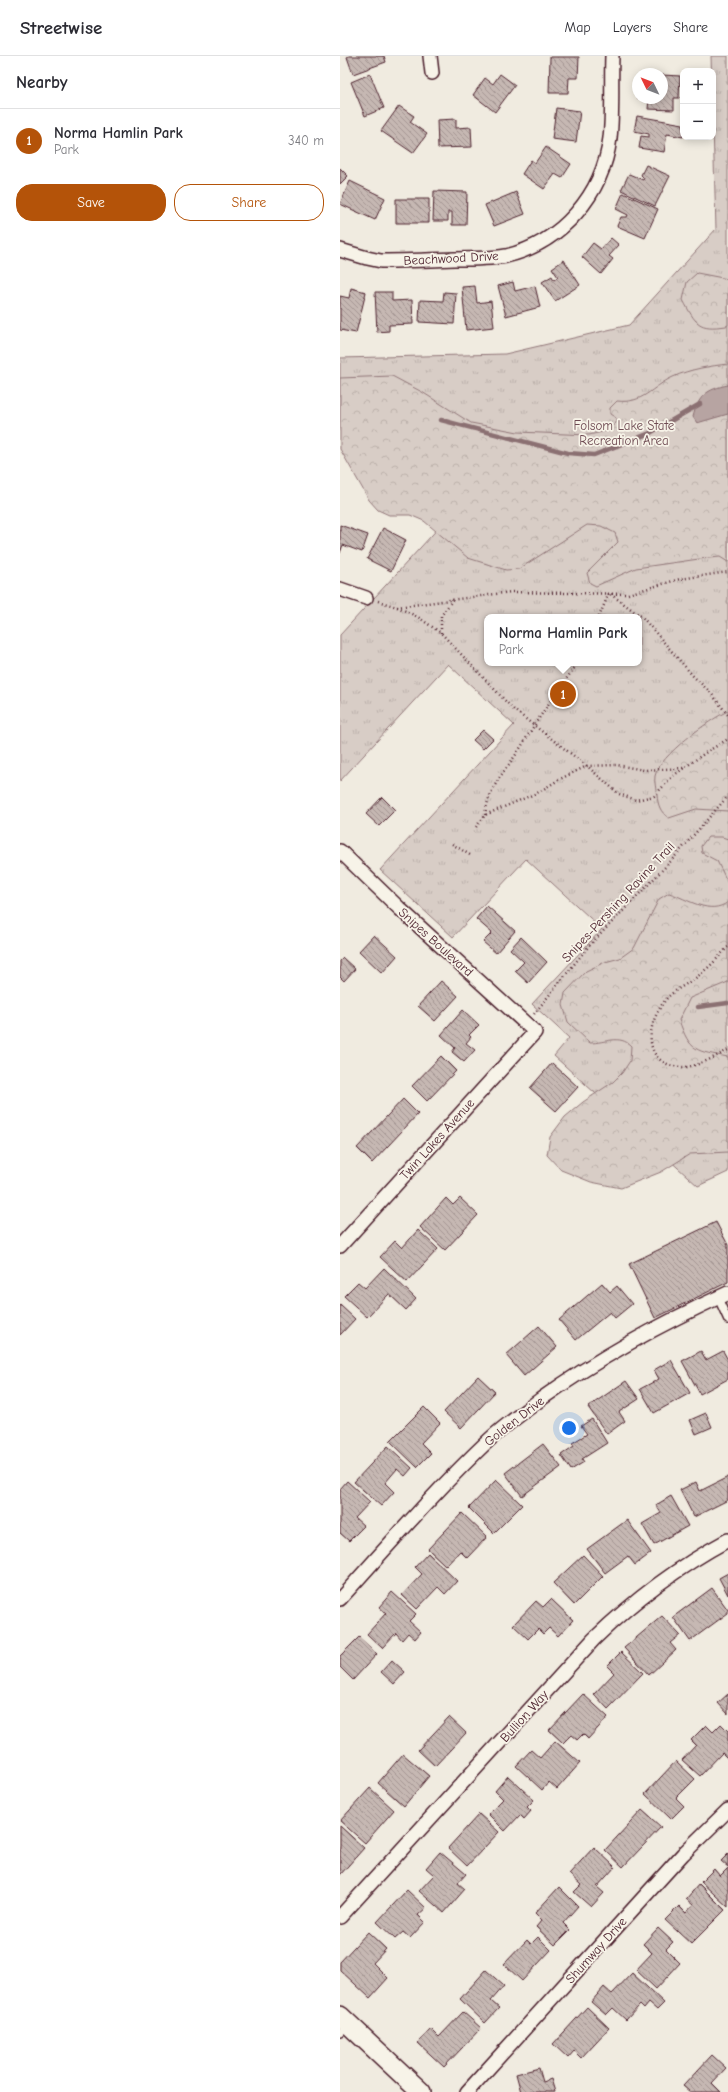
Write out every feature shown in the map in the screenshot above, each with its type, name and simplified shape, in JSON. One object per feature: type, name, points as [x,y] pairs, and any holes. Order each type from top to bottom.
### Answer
[{"type":"street","points":[[430,56],[432,73]]},
{"type":"street","name":"Beachwood Drive","points":[[340,250],[367,258],[381,260],[491,258],[518,252],[556,233],[585,203],[599,179],[604,165],[610,138],[612,56]]},
{"type":"street","points":[[340,589],[366,598]]},
{"type":"street","name":"Snipes Boulevard","points":[[340,851],[399,908],[531,1028]]},
{"type":"street","name":"Twin Lakes Avenue","points":[[340,1246],[531,1028]]},
{"type":"street","name":"Golden Drive","points":[[340,1599],[439,1490],[490,1439],[539,1401],[600,1360],[637,1338],[723,1296]]},
{"type":"street","name":"Bullion Way","points":[[340,1916],[618,1615],[672,1572],[728,1540]]},
{"type":"street","name":"Shumway Drive","points":[[467,2092],[683,1854],[728,1810]]},
{"type":"street","points":[[343,2024],[421,2092]]},
{"type":"lane","points":[[723,1296],[728,1320]]},
{"type":"path","points":[[397,607],[454,598],[511,592],[628,594],[680,579],[728,572]]},
{"type":"path","points":[[601,614],[609,593]]},
{"type":"path","points":[[609,593],[638,614]]},
{"type":"path","points":[[366,598],[397,607],[418,617],[442,633],[500,696],[533,725],[587,766],[619,794],[636,800],[654,796],[673,776],[705,753],[728,739]]},
{"type":"path","points":[[442,633],[441,616],[454,598]]},
{"type":"path","points":[[642,617],[694,677],[711,693],[728,715]]},
{"type":"path","points":[[476,827],[485,815],[487,800],[499,777],[533,725],[576,666]]},
{"type":"path","points":[[485,815],[537,793],[560,779],[587,766],[616,765],[644,770],[684,768]]},
{"type":"path","name":"Snipes-Pershing Ravine Trail","points":[[531,1028],[588,947],[670,862],[728,796]]},
{"type":"path","points":[[452,844],[470,855]]},
{"type":"path","points":[[728,947],[704,971],[669,997],[658,1014],[651,1030],[653,1052],[661,1062],[672,1065],[684,1067],[711,1059],[728,1050]]},
{"type":"green space","name":"Folsom Lake State Recreation Area","points":[[711,56],[728,56],[728,1172],[698,1186],[554,1056],[569,1038],[532,1004],[602,929],[526,859],[453,937],[380,870],[514,725],[448,664],[340,781],[340,635],[500,461],[340,422],[340,358],[505,354],[629,325],[716,229],[713,140],[716,140],[716,68],[711,68]]},
{"type":"green space","points":[[697,273],[728,279],[728,325],[717,327],[704,326],[699,324],[691,315],[683,300],[687,282]]},
{"type":"green space","points":[[728,364],[728,562],[720,557],[636,568],[596,586],[590,583],[587,573],[618,542],[615,533],[601,526],[587,525],[519,569],[506,570],[468,558],[424,521],[410,515],[389,515],[378,510],[369,500],[340,449],[340,378],[392,376],[422,392],[471,423],[518,432],[589,435],[606,431],[616,423],[616,418],[610,414],[610,408],[617,401],[634,400],[647,394],[665,381],[686,372]]},
{"type":"green space","points":[[728,711],[728,811],[696,809],[669,818],[662,811],[658,802],[655,776],[659,768],[675,749],[686,739]]},
{"type":"green space","points":[[708,837],[722,837],[728,839],[728,883],[717,861],[702,853],[701,846]]},
{"type":"green space","points":[[669,893],[706,907],[721,906],[728,902],[728,982],[690,998],[679,1020],[687,1038],[696,1048],[708,1053],[728,1057],[728,1152],[690,1154],[661,1172],[621,1188],[591,1182],[561,1170],[547,1155],[550,1137],[565,1117],[583,1102],[613,1082],[622,1073],[630,1061],[631,1046],[622,1040],[590,1043],[568,1022],[563,1005],[565,993],[586,971],[605,962],[620,958],[634,948],[659,899]]},
{"type":"shaded area","points":[[728,385],[728,414],[697,423],[693,417],[698,404],[704,395],[709,391]]},
{"type":"building","points":[[384,56],[386,62],[353,74],[347,57]]},
{"type":"building","points":[[550,57],[579,57],[578,78],[569,78],[568,93],[549,93]]},
{"type":"building","points":[[370,74],[384,108],[365,116],[351,82]]},
{"type":"building","points":[[500,74],[515,85],[495,112],[473,95],[485,78],[493,84]]},
{"type":"building","points":[[668,75],[680,76],[679,98],[674,98],[674,110],[648,109],[648,104],[668,104]]},
{"type":"building","points":[[399,106],[414,116],[410,122],[427,134],[413,153],[381,131]]},
{"type":"building","points":[[556,108],[580,111],[576,142],[552,139]]},
{"type":"building","points":[[637,116],[680,123],[680,136],[667,134],[664,152],[639,148],[641,136],[649,137],[649,134],[634,131]]},
{"type":"building","points":[[456,119],[456,128],[471,127],[472,147],[438,148],[437,120]]},
{"type":"building","points":[[546,147],[571,164],[562,178],[555,174],[544,189],[522,174],[531,160],[535,163]]},
{"type":"building","points":[[646,165],[670,176],[655,206],[621,190],[629,174],[643,180],[644,178],[641,175]]},
{"type":"building","points":[[340,168],[348,176],[340,184]]},
{"type":"building","points":[[350,181],[385,198],[375,220],[340,204]]},
{"type":"building","points":[[434,191],[467,192],[466,225],[452,225],[452,212],[448,212],[448,221],[433,221]]},
{"type":"building","points":[[516,192],[525,214],[494,226],[485,205]]},
{"type":"building","points":[[623,193],[658,209],[645,238],[617,226],[621,217],[627,217],[628,215],[616,209]]},
{"type":"building","points":[[396,199],[429,199],[429,223],[396,223]]},
{"type":"building","points":[[611,238],[619,245],[609,256],[613,259],[601,274],[582,257],[593,243],[601,249]]},
{"type":"building","points":[[564,260],[580,285],[555,301],[542,282],[552,276],[554,280],[558,277],[552,268]]},
{"type":"building","points":[[513,282],[515,291],[535,286],[540,307],[506,316],[498,286]]},
{"type":"building","points":[[475,286],[477,303],[491,301],[494,327],[466,330],[462,287]]},
{"type":"building","points":[[351,288],[366,292],[356,333],[340,330],[340,296],[349,298]]},
{"type":"building","points":[[375,292],[392,292],[392,301],[412,300],[413,324],[389,325],[389,331],[377,332]]},
{"type":"building","points":[[444,292],[456,293],[454,324],[419,322],[420,300],[443,301]]},
{"type":"building","points":[[340,525],[368,535],[362,552],[343,545],[340,553]]},
{"type":"building","points":[[383,528],[406,540],[391,571],[367,559]]},
{"type":"building","points":[[483,730],[493,739],[483,749],[473,740]]},
{"type":"building","points":[[382,797],[395,810],[379,826],[366,814]]},
{"type":"building","points":[[487,906],[515,931],[496,953],[483,942],[492,933],[476,919]]},
{"type":"building","points":[[374,935],[397,956],[382,973],[359,951]]},
{"type":"building","points":[[521,937],[547,962],[528,983],[515,971],[524,962],[510,949]]},
{"type":"building","points":[[343,958],[355,969],[344,981],[340,977],[340,961]]},
{"type":"building","points":[[441,981],[458,996],[435,1021],[418,1006]]},
{"type":"building","points":[[463,1010],[479,1025],[469,1035],[471,1037],[466,1043],[475,1050],[464,1062],[452,1052],[455,1048],[441,1035]]},
{"type":"building","points":[[441,1056],[456,1071],[427,1101],[412,1086]]},
{"type":"building","points":[[552,1063],[578,1087],[556,1111],[530,1088]]},
{"type":"building","points":[[403,1099],[418,1114],[372,1163],[357,1148]]},
{"type":"building","points":[[446,1198],[453,1205],[460,1198],[478,1215],[445,1250],[420,1227]]},
{"type":"building","points":[[716,1222],[728,1245],[728,1282],[655,1318],[629,1264]]},
{"type":"building","points":[[418,1230],[438,1249],[407,1282],[380,1257],[395,1241],[402,1248]]},
{"type":"building","points":[[384,1268],[416,1299],[406,1310],[389,1294],[367,1317],[344,1296],[358,1282],[365,1288]]},
{"type":"building","points":[[602,1283],[610,1292],[617,1286],[632,1304],[615,1318],[610,1312],[576,1340],[559,1320]]},
{"type":"building","points":[[340,1305],[355,1319],[340,1335]]},
{"type":"building","points":[[539,1326],[557,1347],[524,1376],[506,1355]]},
{"type":"building","points":[[701,1351],[706,1360],[723,1351],[728,1360],[728,1379],[700,1394],[682,1361]]},
{"type":"building","points":[[671,1360],[690,1393],[654,1413],[640,1389],[659,1379],[654,1370]]},
{"type":"building","points":[[478,1376],[495,1392],[461,1428],[444,1412]]},
{"type":"building","points":[[626,1381],[639,1399],[619,1412],[625,1421],[607,1434],[588,1407]]},
{"type":"building","points":[[424,1407],[440,1423],[421,1443],[431,1453],[417,1467],[390,1441]]},
{"type":"building","points":[[706,1413],[712,1427],[696,1434],[690,1420]]},
{"type":"building","points":[[592,1419],[607,1443],[582,1459],[584,1462],[571,1470],[561,1455],[574,1446],[572,1443],[587,1434],[581,1426]]},
{"type":"building","points":[[543,1444],[561,1467],[522,1496],[505,1473]]},
{"type":"building","points":[[388,1446],[412,1468],[405,1476],[397,1469],[385,1483],[394,1492],[381,1506],[354,1482]]},
{"type":"building","points":[[728,1477],[728,1500],[694,1517],[680,1490],[696,1482],[700,1491]]},
{"type":"building","points":[[496,1480],[522,1505],[494,1533],[469,1508]]},
{"type":"building","points":[[347,1481],[370,1502],[355,1518],[364,1526],[349,1541],[340,1533],[340,1489]]},
{"type":"building","points":[[671,1496],[688,1526],[654,1545],[642,1524],[661,1513],[656,1505]]},
{"type":"building","points":[[462,1513],[487,1537],[467,1558],[460,1551],[446,1566],[428,1549]]},
{"type":"building","points":[[627,1520],[651,1553],[635,1565],[628,1556],[605,1573],[587,1549]]},
{"type":"building","points":[[428,1553],[457,1581],[445,1594],[438,1587],[417,1609],[402,1595],[422,1574],[415,1567]]},
{"type":"building","points":[[583,1555],[603,1576],[574,1605],[553,1583]]},
{"type":"building","points":[[728,1573],[728,1595],[719,1578]]},
{"type":"building","points":[[712,1588],[728,1610],[728,1613],[690,1641],[673,1617]]},
{"type":"building","points":[[392,1592],[416,1614],[409,1621],[421,1632],[415,1639],[408,1633],[402,1640],[396,1633],[382,1648],[367,1634],[386,1613],[379,1607]]},
{"type":"building","points":[[551,1599],[573,1620],[558,1636],[549,1628],[543,1634],[538,1629],[528,1639],[513,1625],[536,1601],[543,1607]]},
{"type":"building","points":[[662,1616],[680,1635],[670,1643],[676,1650],[649,1675],[624,1648]]},
{"type":"building","points":[[359,1637],[377,1654],[353,1680],[340,1667],[340,1656]]},
{"type":"building","points":[[621,1652],[643,1673],[608,1709],[594,1694],[614,1673],[607,1666]]},
{"type":"building","points":[[392,1660],[405,1672],[394,1684],[381,1672]]},
{"type":"building","points":[[583,1694],[608,1717],[588,1739],[583,1734],[577,1740],[571,1735],[563,1743],[549,1730]]},
{"type":"building","points":[[728,1694],[728,1714],[718,1703]]},
{"type":"building","points":[[449,1717],[466,1733],[435,1766],[418,1750]]},
{"type":"building","points":[[721,1724],[728,1731],[728,1759],[722,1753],[700,1776],[682,1760],[696,1745],[691,1740],[706,1725],[713,1732]]},
{"type":"building","points":[[555,1741],[580,1763],[557,1789],[549,1782],[542,1790],[516,1766],[531,1750],[540,1758]]},
{"type":"building","points":[[403,1754],[429,1776],[404,1806],[378,1783]]},
{"type":"building","points":[[676,1761],[695,1779],[676,1798],[684,1806],[671,1819],[645,1794]]},
{"type":"building","points":[[508,1776],[534,1800],[527,1807],[531,1811],[524,1819],[520,1815],[505,1831],[488,1814],[503,1799],[495,1791]]},
{"type":"building","points":[[370,1788],[394,1810],[365,1843],[340,1821]]},
{"type":"building","points":[[642,1810],[661,1827],[623,1867],[605,1850]]},
{"type":"building","points":[[479,1814],[499,1832],[467,1866],[448,1848]]},
{"type":"building","points":[[340,1826],[364,1848],[340,1875]]},
{"type":"building","points":[[594,1847],[615,1867],[597,1887],[604,1893],[591,1907],[574,1892],[581,1885],[569,1874]]},
{"type":"building","points":[[440,1852],[466,1874],[458,1883],[465,1889],[444,1913],[419,1891],[434,1875],[426,1868]]},
{"type":"building","points":[[728,1854],[728,1867],[721,1861]]},
{"type":"building","points":[[728,1868],[728,1907],[701,1882],[714,1869],[720,1876]]},
{"type":"building","points":[[699,1884],[725,1910],[691,1944],[665,1920],[679,1906],[686,1913],[693,1905],[686,1899]]},
{"type":"building","points":[[559,1887],[578,1906],[563,1923],[570,1930],[555,1945],[536,1927],[542,1920],[535,1913]]},
{"type":"building","points":[[407,1890],[426,1908],[418,1915],[425,1922],[410,1938],[403,1932],[395,1939],[377,1922]]},
{"type":"building","points":[[658,1928],[673,1942],[666,1949],[680,1963],[656,1989],[636,1970],[652,1953],[643,1944]]},
{"type":"building","points":[[368,1932],[386,1949],[373,1963],[388,1978],[370,1998],[340,1970],[340,1962]]},
{"type":"building","points":[[538,1937],[551,1950],[522,1981],[504,1964],[527,1940],[531,1944]]},
{"type":"building","points":[[486,1970],[504,1986],[491,2001],[499,2008],[485,2023],[460,1999]]},
{"type":"building","points":[[632,1973],[664,2003],[657,2010],[649,2003],[644,2009],[640,2005],[626,2020],[613,2008],[606,2015],[591,2002],[604,1987],[612,1994]]},
{"type":"building","points":[[587,2007],[609,2028],[581,2058],[574,2051],[568,2058],[553,2044]]},
{"type":"building","points":[[463,2012],[481,2028],[444,2067],[418,2043],[431,2029],[439,2037]]},
{"type":"building","points":[[712,2055],[726,2068],[712,2083],[721,2092],[690,2092],[683,2086]]},
{"type":"building","points":[[539,2068],[543,2082],[551,2079],[555,2092],[521,2092],[516,2074]]},
{"type":"waterway","points":[[441,420],[568,453],[594,455],[650,433],[700,404]]},
{"type":"waterway","points":[[698,1007],[728,1003]]},
{"type":"place","name":"Norma Hamlin Park","points":[[563,694]]}]
